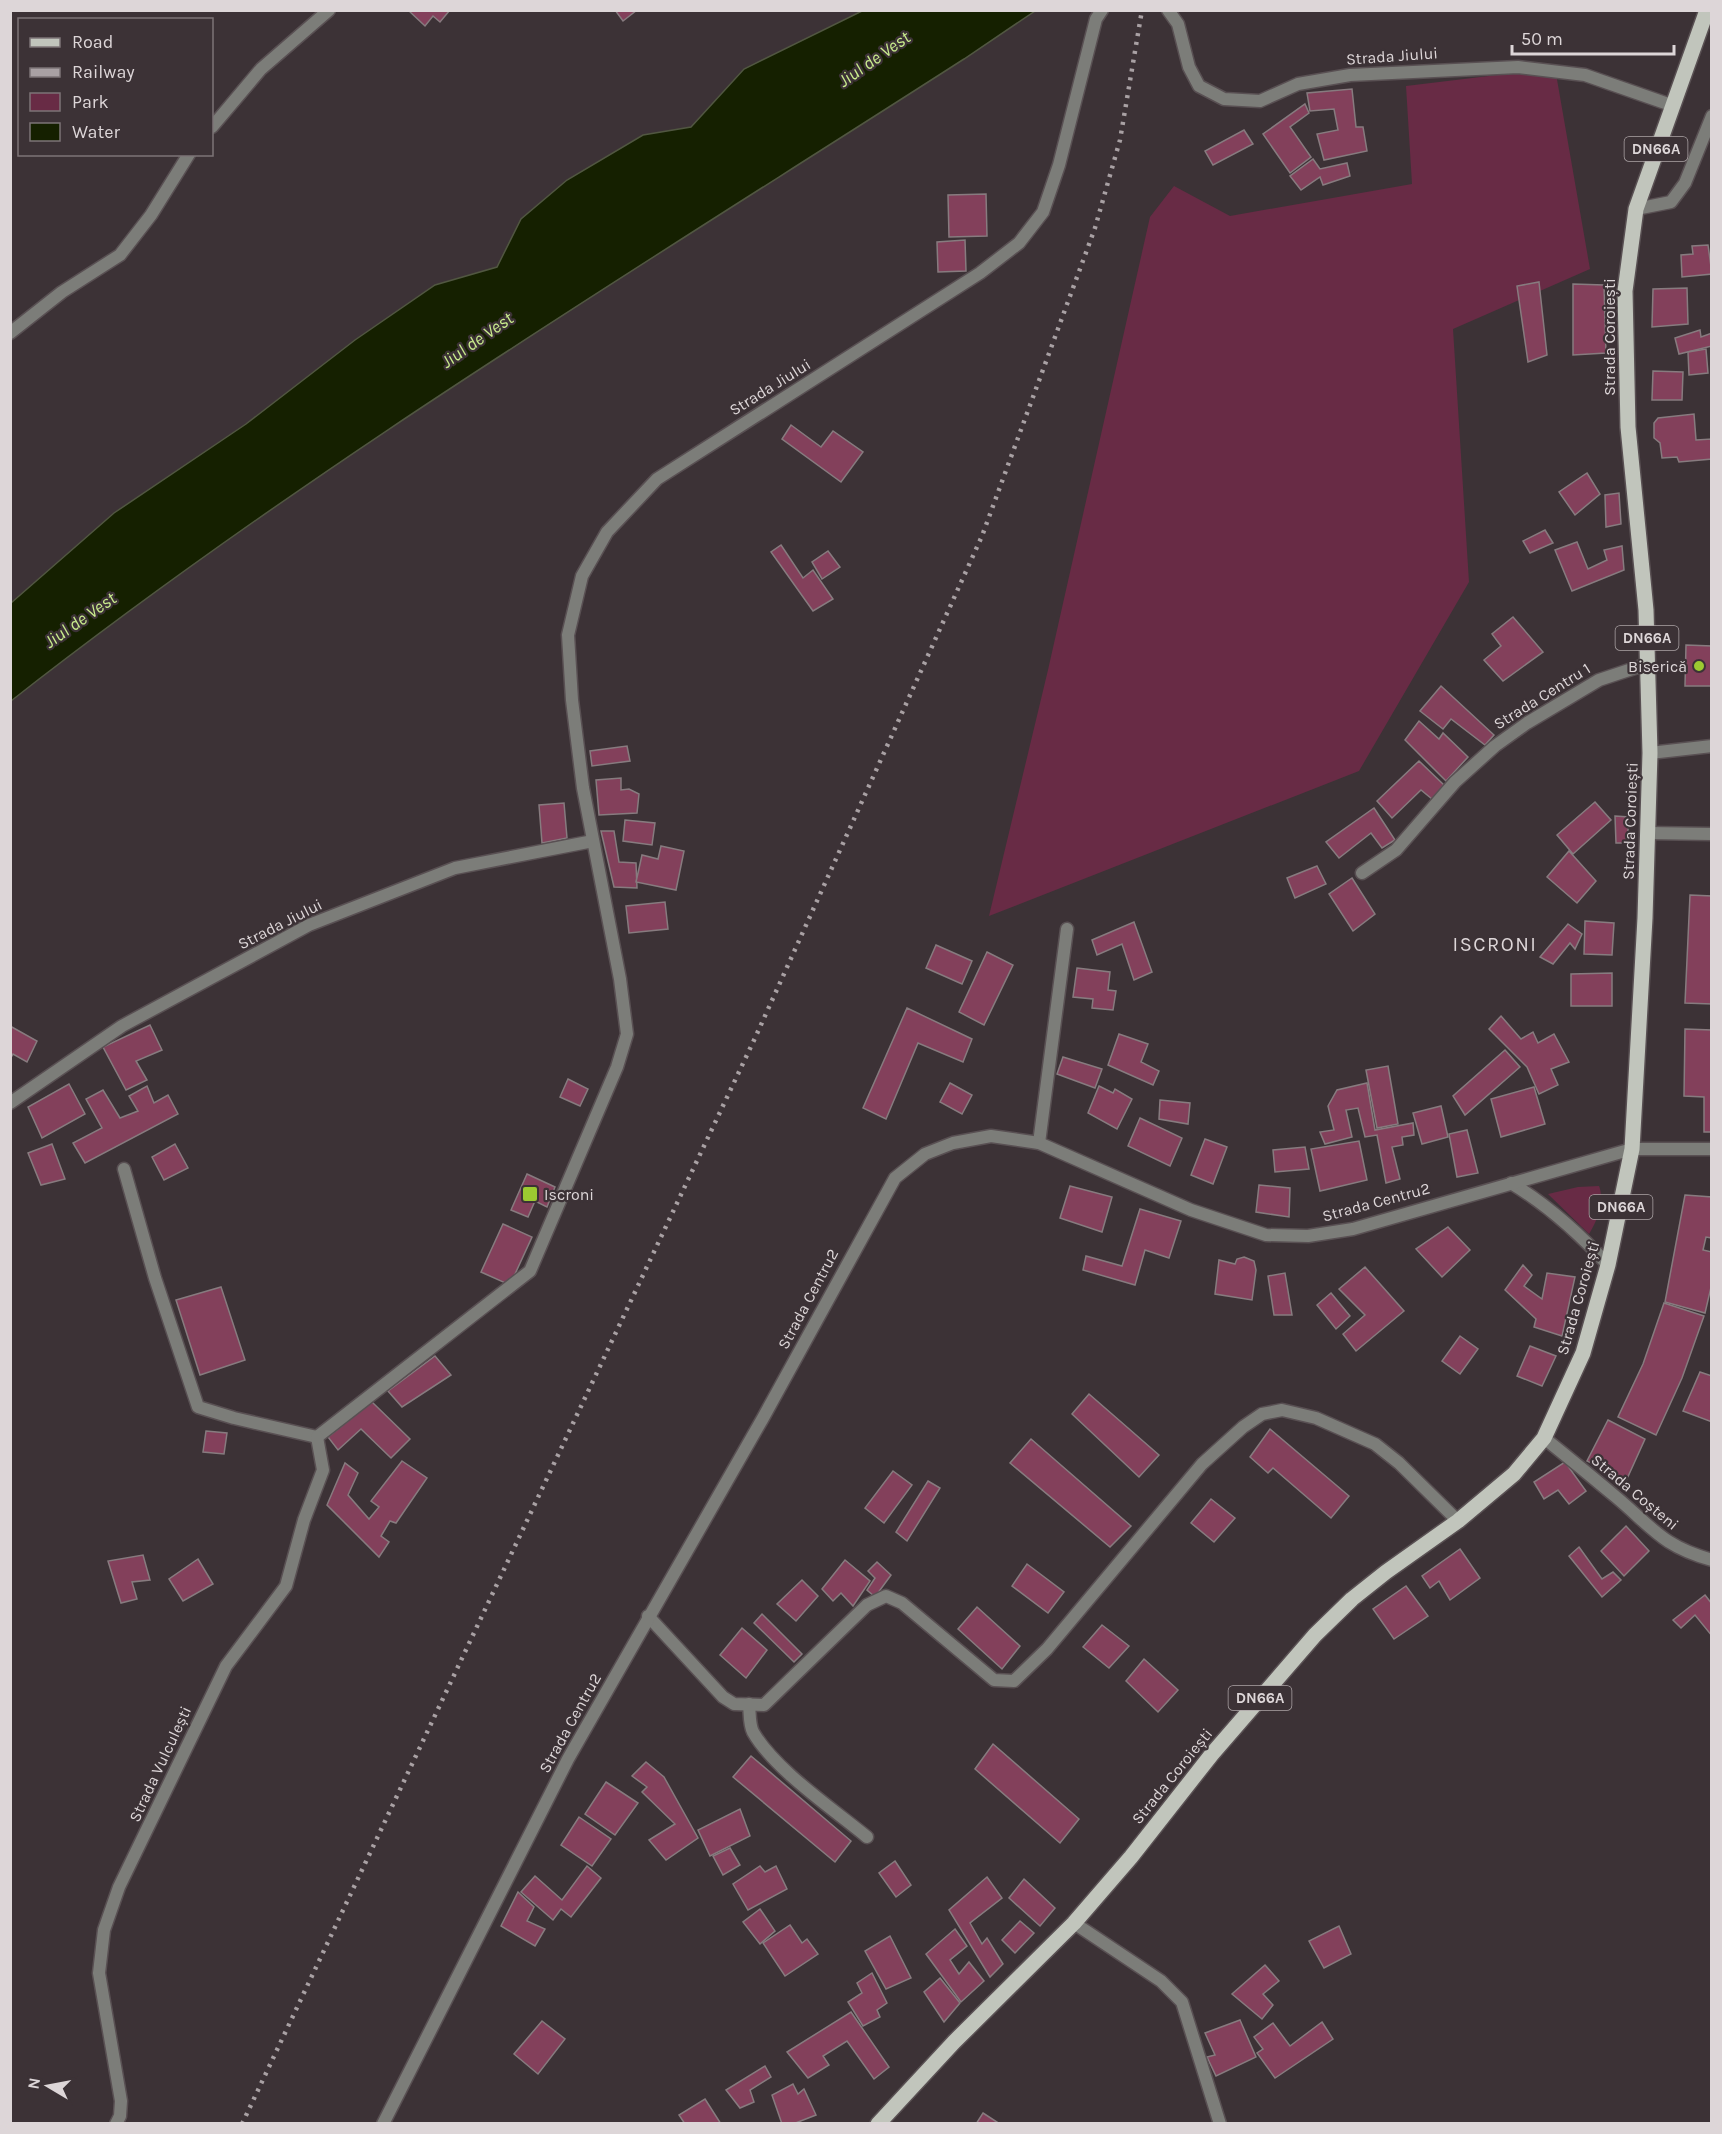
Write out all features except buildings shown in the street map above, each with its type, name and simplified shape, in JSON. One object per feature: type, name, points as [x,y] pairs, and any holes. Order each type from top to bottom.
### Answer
[{"type":"main road","name":"DN66A","points":[[1636,208],[1671,105],[1707,10]]},
{"type":"main road","name":"Strada Coroiești","points":[[878,2124],[954,2042],[1074,1923],[1131,1857],[1212,1754],[1315,1635],[1352,1599],[1458,1521],[1514,1474],[1544,1438],[1583,1353],[1608,1265],[1632,1149],[1641,1036],[1650,753],[1643,564],[1625,378],[1625,291],[1636,208]]},
{"type":"street","points":[[213,126],[261,69],[329,10]]},
{"type":"street","name":"Strada Jiului","points":[[317,1437],[530,1271],[617,1067],[627,1034],[620,979],[593,841],[572,700],[568,635],[582,576],[607,532],[657,479],[980,273],[1019,243],[1043,212],[1059,165],[1096,19],[1102,10]]},
{"type":"street","name":"Strada Jiului","points":[[1168,10],[1178,24],[1189,67],[1199,86],[1224,99],[1260,101],[1298,84],[1350,75],[1518,67],[1586,75],[1671,105]]},
{"type":"street","points":[[1636,208],[1671,202],[1685,183],[1712,116]]},
{"type":"street","points":[[10,333],[62,292],[120,255],[151,215],[188,156]]},
{"type":"street","name":"Strada Centru 1","points":[[1362,873],[1396,850],[1455,782],[1495,746],[1527,723],[1599,680],[1647,664]]},
{"type":"street","points":[[1650,753],[1712,746]]},
{"type":"street","points":[[1648,833],[1712,834]]},
{"type":"street","name":"Strada Jiului","points":[[10,1103],[123,1026],[309,925],[455,868],[593,841]]},
{"type":"street","points":[[1039,1143],[1067,929]]},
{"type":"street","name":"Strada Centru2","points":[[383,2124],[545,1802],[648,1616],[763,1418],[895,1179],[925,1154],[953,1143],[991,1136],[1039,1143],[1191,1210],[1266,1236],[1308,1236],[1353,1229],[1632,1149],[1712,1149]]},
{"type":"street","points":[[124,1169],[155,1278],[198,1407],[234,1418],[317,1437]]},
{"type":"street","points":[[1511,1183],[1543,1202],[1579,1232],[1608,1265]]},
{"type":"street","points":[[648,1616],[723,1697],[734,1704],[764,1705],[867,1605],[886,1596],[902,1603],[994,1680],[1014,1681],[1047,1649],[1202,1464],[1243,1427],[1262,1414],[1282,1410],[1316,1418],[1375,1444],[1399,1463],[1458,1521]]},
{"type":"street","name":"Strada Vulculești","points":[[116,2124],[120,2116],[120,2101],[99,1973],[104,1930],[119,1887],[226,1666],[286,1586],[304,1520],[323,1470],[317,1437]]},
{"type":"street","name":"Strada Coșteni","points":[[1544,1438],[1661,1538],[1685,1552],[1712,1560]]},
{"type":"street","points":[[749,1704],[752,1729],[763,1746],[794,1777],[867,1837]]},
{"type":"street","points":[[1074,1923],[1161,1981],[1182,2002],[1220,2124]]},
{"type":"green space","points":[[1555,68],[1590,269],[1453,329],[1469,582],[1359,771],[989,916],[1048,670],[1150,217],[1174,186],[1230,216],[1412,184],[1406,86]]},
{"type":"green space","points":[[1599,1186],[1601,1198],[1599,1211],[1589,1234],[1548,1194],[1578,1187]]},
{"type":"water","name":"Jiul de Vest","points":[[862,11],[1035,11],[964,59],[600,291],[360,449],[125,614],[11,701],[11,603],[114,513],[246,424],[355,340],[435,285],[497,267],[521,219],[567,180],[643,135],[691,127],[744,69]]},
{"type":"railway","points":[[242,2124],[755,1038],[982,536],[1095,228],[1120,140],[1142,10]]},
{"type":"place","name":"Biserică","points":[[1699,666]]},
{"type":"place","name":"Iscroni","points":[[530,1194]]},
{"type":"district","name":"ISCRONI","points":[[1495,944]]}]
